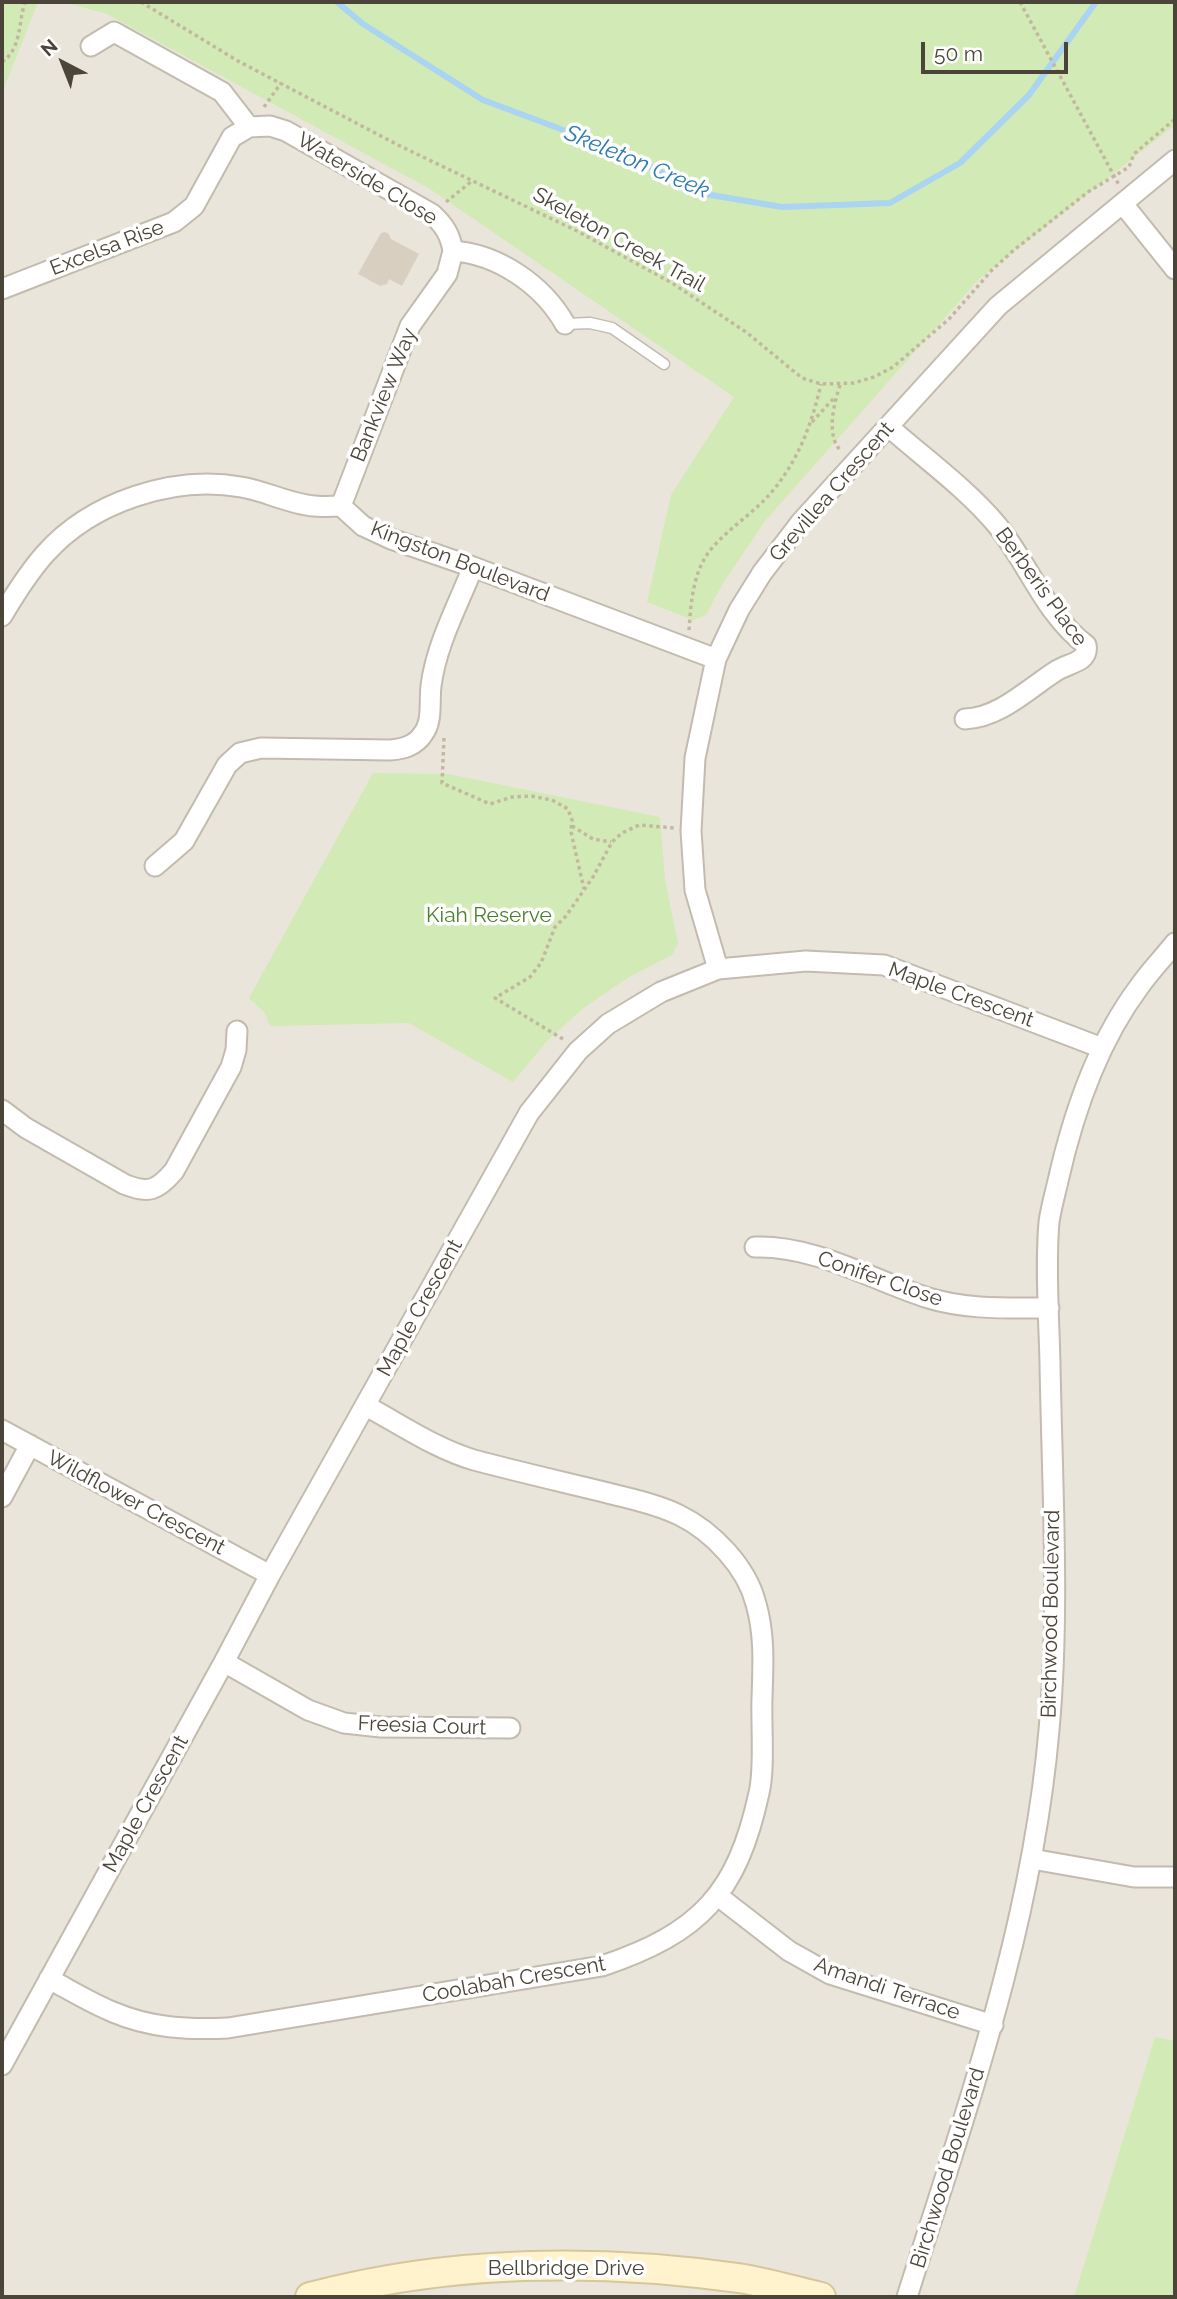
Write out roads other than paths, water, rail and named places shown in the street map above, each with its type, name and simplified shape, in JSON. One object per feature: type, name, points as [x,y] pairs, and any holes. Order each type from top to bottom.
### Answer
[{"type":"street","points":[[91,46],[114,32],[222,92],[249,127]]},
{"type":"street","name":"Waterside Close","points":[[249,127],[270,126],[286,131],[432,214],[444,225],[453,251]]},
{"type":"street","name":"Excelsa Rise","points":[[2,289],[174,222],[194,206],[232,137],[249,127]]},
{"type":"street","name":"Grevillea Crescent","points":[[718,970],[695,890],[691,831],[695,758],[716,659],[739,610],[762,573],[801,522],[998,306],[1175,160]]},
{"type":"street","points":[[1123,204],[1175,269]]},
{"type":"street","points":[[453,251],[472,252],[499,262],[540,292],[557,309],[565,324]]},
{"type":"street","name":"Bankview Way","points":[[341,506],[410,326],[447,274],[453,251]]},
{"type":"street","name":"Berberis Place","points":[[889,427],[998,526],[1064,627],[1086,645],[1087,652],[1082,659],[1060,669],[996,711],[978,718],[965,719]]},
{"type":"street","points":[[2,616],[20,586],[47,553],[69,534],[117,504],[149,493],[191,485],[241,486],[312,506],[341,506]]},
{"type":"street","name":"Kingston Boulevard","points":[[341,506],[363,526],[382,535],[716,659]]},
{"type":"street","points":[[155,866],[184,841],[227,765],[240,753],[261,748],[403,749],[423,735],[428,725],[436,659],[473,567]]},
{"type":"street","name":"Birchwood Boulevard","points":[[907,2297],[993,2025],[1015,1944],[1032,1859],[1049,1730],[1053,1618],[1049,1222],[1064,1155],[1102,1048],[1138,988],[1175,943]]},
{"type":"street","name":"Maple Crescent","points":[[2,2065],[270,1575],[529,1113],[578,1051],[608,1024],[661,992],[718,970],[806,961],[884,965],[1102,1048]]},
{"type":"street","points":[[2,1110],[26,1128],[124,1184],[151,1190],[165,1182],[174,1171],[231,1067],[236,1050],[237,1031]]},
{"type":"street","name":"Conifer Close","points":[[755,1248],[796,1250],[927,1298],[954,1305],[978,1308],[1049,1308]]},
{"type":"street","name":"Coolabah Crescent","points":[[49,1979],[113,2012],[153,2025],[190,2029],[228,2028],[603,1966],[639,1953],[673,1936],[718,1896],[735,1871],[747,1843],[760,1790],[763,1640],[756,1601],[727,1550],[705,1531],[678,1514],[471,1459],[432,1442],[366,1406]]},
{"type":"street","name":"Wildflower Crescent","points":[[2,1430],[270,1575]]},
{"type":"street","points":[[2,1497],[30,1446]]},
{"type":"street","name":"Freesia Court","points":[[224,1662],[307,1710],[344,1723],[381,1727],[510,1728]]},
{"type":"street","points":[[1032,1859],[1134,1877],[1175,1877]]},
{"type":"street","name":"Amandi Terrace","points":[[718,1896],[789,1951],[830,1974],[993,2025]]},
{"type":"street","name":"Bellbridge Drive","points":[[310,2297],[435,2273],[531,2266],[640,2267],[741,2278],[821,2297]]},
{"type":"lane","points":[[565,324],[590,323],[612,328],[664,364]]},
{"type":"waterway","name":"Skeleton Creek","points":[[337,2],[363,24],[483,100],[617,150],[705,194],[782,207],[890,203],[960,163],[1029,95],[1096,2]]},
{"type":"park label","name":"Kiah Reserve","points":[[489,916]]}]
